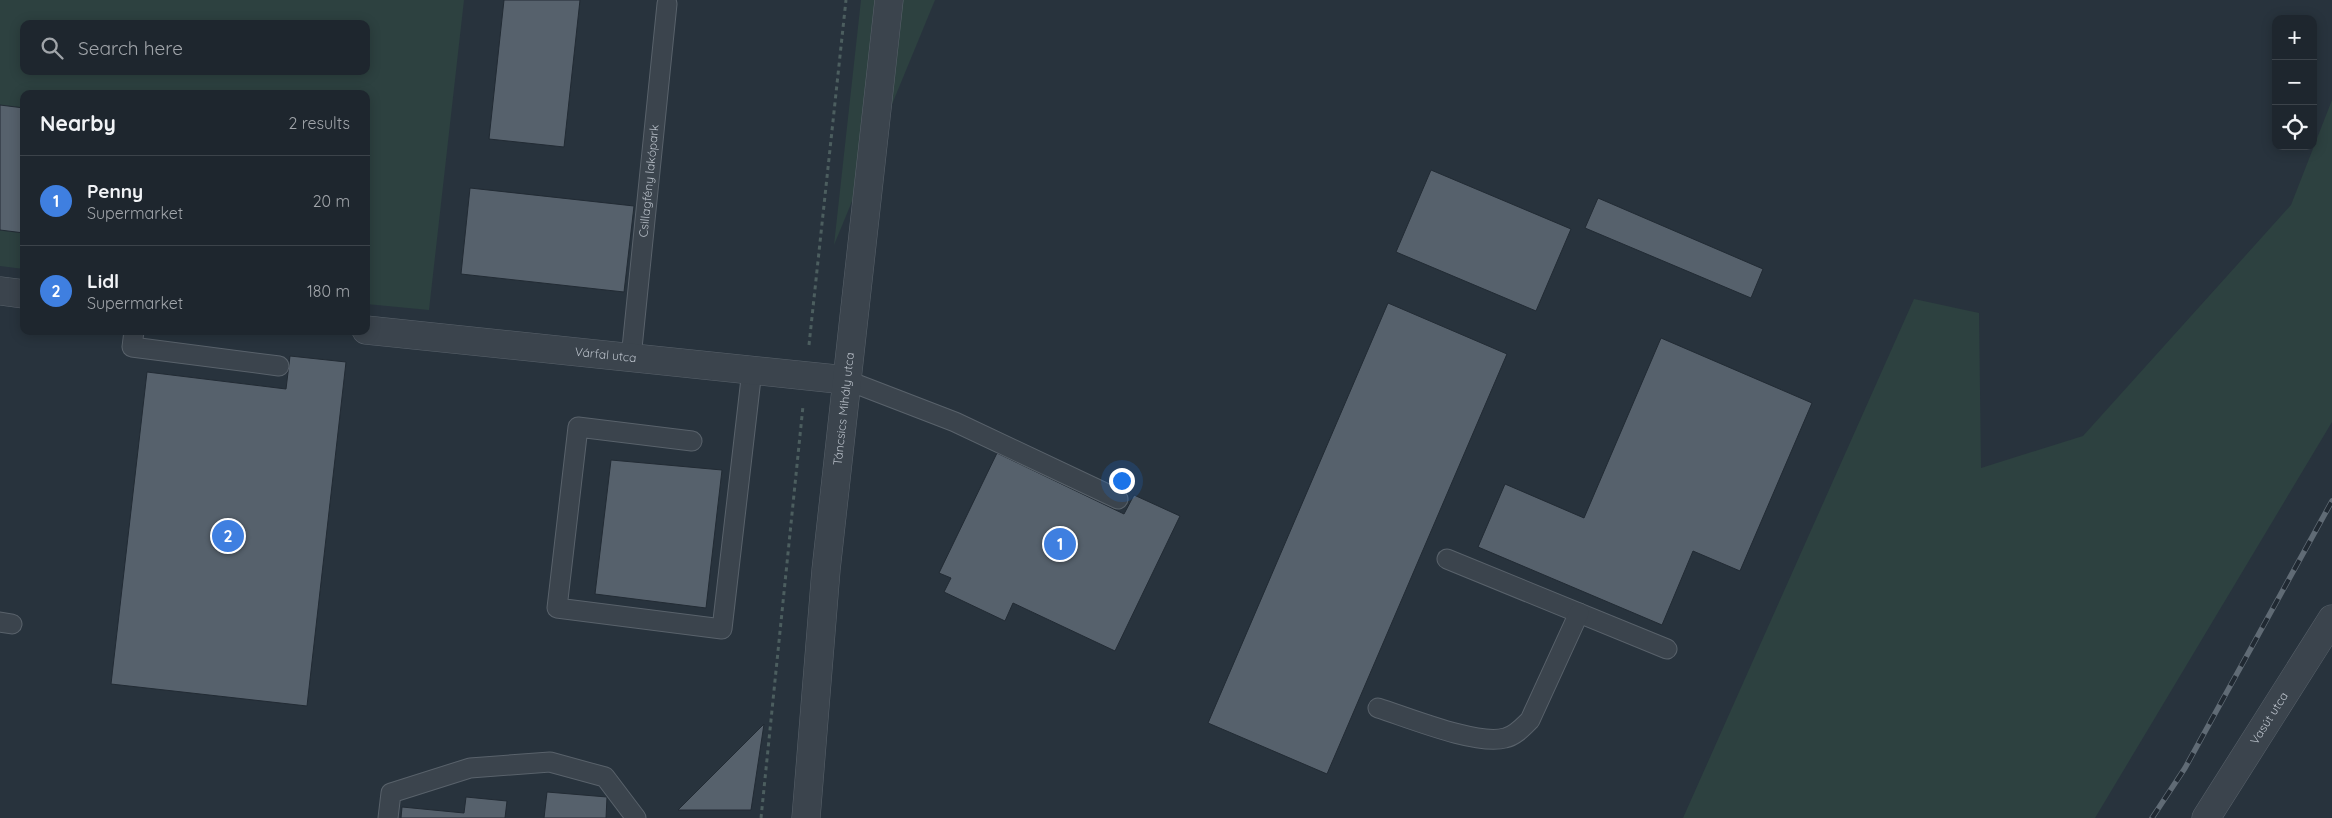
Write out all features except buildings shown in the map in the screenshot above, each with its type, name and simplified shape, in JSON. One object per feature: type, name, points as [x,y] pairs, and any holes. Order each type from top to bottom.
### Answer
[{"type":"street","name":"Táncsics Mihály utca","points":[[806,818],[826,570],[889,0]]},
{"type":"street","points":[[0,291],[20,294]]},
{"type":"street","name":"Várfal utca","points":[[370,330],[846,380]]},
{"type":"street","name":"Vasút utca","points":[[2206,818],[2332,619]]},
{"type":"lane","name":"Csillagfény lakópark","points":[[631,358],[667,4]]},
{"type":"lane","points":[[134,335],[132,347],[279,366]]},
{"type":"lane","points":[[692,441],[578,427],[557,608],[722,629],[752,370]]},
{"type":"lane","points":[[846,380],[955,422],[1118,499]]},
{"type":"lane","points":[[1447,559],[1666,649]]},
{"type":"lane","points":[[1378,708],[1466,735],[1491,740],[1506,738],[1530,720],[1579,613]]},
{"type":"lane","points":[[388,818],[391,793],[470,768],[550,762],[606,777],[636,818]]},
{"type":"green space","points":[[0,0],[464,0],[429,310],[370,304],[370,90],[20,90],[20,268],[0,266]]},
{"type":"green space","points":[[861,0],[935,0],[834,245]]},
{"type":"green space","points":[[2332,100],[2332,422],[2095,818],[1683,818],[1914,299],[1979,313],[1981,468],[2083,436],[2291,205],[2312,150],[2317,150],[2317,138]]},
{"type":"railway","points":[[2152,818],[2185,768],[2332,501]]},
{"type":"place","name":"Lidl","points":[[228,536]]},
{"type":"place","name":"Penny","points":[[1060,544]]}]
